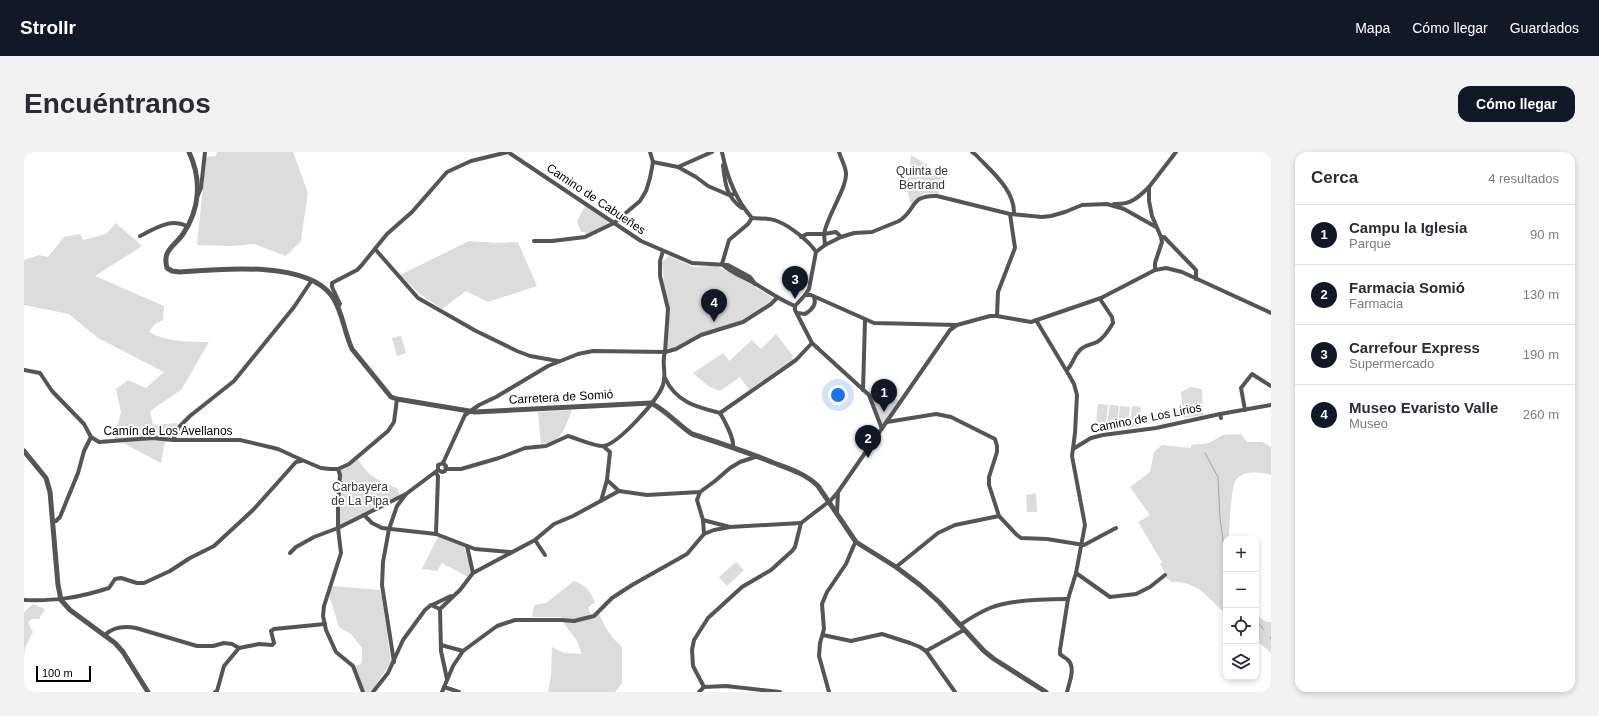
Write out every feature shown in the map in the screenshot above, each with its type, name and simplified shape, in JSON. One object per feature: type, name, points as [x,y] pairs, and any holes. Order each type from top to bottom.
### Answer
[{"type":"street","points":[[189,152],[196,172],[198,194],[196,207],[183,234],[166,254],[165,261],[167,268],[172,271],[180,272],[248,268],[301,276],[312,280],[322,286],[331,295],[338,307],[352,350],[391,397],[397,399],[392,427],[354,461],[338,469],[340,475],[338,528],[341,553],[324,606],[323,616],[336,652],[353,666],[363,692]]},
{"type":"street","points":[[198,194],[201,188],[205,152]]},
{"type":"street","points":[[338,307],[340,304],[332,287],[332,283],[357,270],[394,227],[415,209],[447,172],[470,161],[508,152]]},
{"type":"street","name":"Camino de Cabueñes","points":[[508,152],[641,241],[692,263],[728,264],[742,271],[750,277],[755,284],[777,298],[795,306]]},
{"type":"street","points":[[534,240],[552,241],[585,238],[614,223],[640,201],[646,191],[653,162],[650,152]]},
{"type":"street","points":[[678,167],[712,152]]},
{"type":"street","points":[[722,152],[728,178],[735,194],[752,218],[777,220],[812,246],[816,252]]},
{"type":"street","points":[[825,245],[824,234],[826,223],[846,180],[846,172],[839,152]]},
{"type":"street","points":[[972,152],[1004,184],[1014,206],[1012,214],[1015,248],[998,292],[997,316]]},
{"type":"street","points":[[882,429],[870,398],[812,343],[795,306],[805,296],[809,289],[816,252],[825,245],[841,237],[854,233],[872,232],[903,219],[917,201],[924,196],[937,196],[1012,214],[1051,216],[1082,205],[1126,204],[1136,200],[1149,187],[1176,152]]},
{"type":"street","points":[[724,161],[724,174],[729,195]]},
{"type":"street","points":[[653,162],[678,167],[708,186],[729,195],[736,203],[745,209]]},
{"type":"street","points":[[1149,187],[1152,216],[1162,242],[1155,263],[1155,270]]},
{"type":"street","points":[[729,195],[735,194]]},
{"type":"street","points":[[1107,204],[1124,209],[1156,227]]},
{"type":"street","points":[[1124,209],[1126,204]]},
{"type":"street","points":[[722,264],[730,240],[752,218]]},
{"type":"street","points":[[140,236],[160,226],[175,222],[187,226]]},
{"type":"street","points":[[801,237],[807,234],[836,232],[841,237]]},
{"type":"street","points":[[1161,237],[1164,238],[1196,270],[1196,279]]},
{"type":"street","points":[[375,249],[418,298],[424,302],[476,331],[517,351],[530,356],[559,361]]},
{"type":"street","points":[[603,446],[621,437],[652,403],[663,386],[663,357],[665,352],[668,309],[660,276],[660,262],[663,251]]},
{"type":"street","points":[[805,296],[813,296],[874,324],[958,325],[990,316],[1027,322],[1100,299],[1155,270],[1170,268],[1271,313]]},
{"type":"street","points":[[173,440],[180,427],[190,416],[234,381],[294,307],[312,280]]},
{"type":"street","points":[[809,289],[813,296],[814,306]]},
{"type":"street","points":[[436,534],[438,465],[443,463],[462,419],[469,412],[559,361],[578,354],[593,351],[665,352],[676,349],[702,335],[743,322],[771,304],[777,298]]},
{"type":"street","points":[[1067,370],[1073,365],[1073,358],[1078,351],[1083,347],[1097,342],[1113,323],[1112,317],[1100,299]]},
{"type":"street","points":[[803,325],[805,314],[821,300]]},
{"type":"street","points":[[798,313],[805,314]]},
{"type":"street","points":[[863,390],[865,320]]},
{"type":"street","points":[[1036,320],[1067,370],[1074,384],[1077,395],[1074,449],[1072,456],[1085,525],[1076,573],[1068,599],[1060,650],[1060,654],[1069,661],[1071,666],[1072,674],[1067,692]]},
{"type":"street","points":[[944,325],[948,329],[948,333]]},
{"type":"street","points":[[442,692],[452,666],[463,651],[497,626],[515,620],[561,620],[574,622],[594,616],[612,598],[687,554],[704,534],[714,530],[730,527],[801,523],[829,502],[838,492],[948,333],[958,325]]},
{"type":"street","points":[[720,413],[796,360],[812,343]]},
{"type":"street","name":"Camín de Los Avellanos","points":[[24,370],[40,373],[52,391],[84,424],[90,437],[99,442],[153,438],[173,440],[240,440],[278,448],[321,468],[338,469]]},
{"type":"street","points":[[1245,410],[1241,388],[1252,374],[1271,386]]},
{"type":"street","points":[[664,378],[670,388],[691,405],[720,413],[727,427],[733,447]]},
{"type":"street","points":[[659,392],[670,388]]},
{"type":"street","name":"Carretera de Somió","points":[[397,399],[469,412],[652,403]]},
{"type":"street","points":[[652,403],[692,434],[758,456],[799,472],[811,479],[818,486],[856,542],[896,567],[939,602],[984,651],[994,659],[1046,692]]},
{"type":"street","name":"Camino de Los Lirios","points":[[1074,449],[1091,438],[1103,435],[1156,428],[1271,405]]},
{"type":"street","points":[[887,422],[936,414],[950,417],[994,439],[997,446],[997,452],[989,478],[989,485],[999,516],[1021,538],[1047,538],[1087,544],[1116,528]]},
{"type":"street","points":[[290,553],[296,547],[314,537],[338,528],[406,494],[425,479],[446,469],[461,469],[499,458],[525,448],[546,446],[568,436],[603,446],[610,452]]},
{"type":"street","points":[[52,521],[56,521],[60,517],[78,473],[84,451],[90,437]]},
{"type":"street","points":[[601,501],[607,480],[611,443]]},
{"type":"street","points":[[24,451],[46,478],[50,492],[58,585],[61,600],[70,610],[115,643],[123,652],[148,692]]},
{"type":"street","points":[[447,679],[441,645],[440,609],[467,582],[473,573],[536,540],[554,524],[573,516],[619,491],[656,495],[700,492],[730,468],[740,462],[758,456]]},
{"type":"street","points":[[24,600],[61,600],[109,588],[115,579],[121,578],[137,583],[144,583],[170,571],[190,558],[214,546],[254,510],[296,462],[302,460]]},
{"type":"street","points":[[443,463],[446,469]]},
{"type":"street","points":[[607,480],[619,491]]},
{"type":"street","points":[[700,492],[697,500],[703,520],[704,534]]},
{"type":"street","points":[[837,515],[838,492]]},
{"type":"street","points":[[394,662],[382,585],[383,562],[389,529],[396,508],[406,494]]},
{"type":"street","points":[[387,503],[396,508]]},
{"type":"street","points":[[364,515],[376,526],[389,529],[436,534],[475,549],[512,552]]},
{"type":"street","points":[[896,567],[938,533],[955,525],[999,516]]},
{"type":"street","points":[[703,520],[730,527]]},
{"type":"street","points":[[704,687],[693,666],[692,650],[694,640],[708,618],[742,588],[771,570],[792,550],[801,523]]},
{"type":"street","points":[[536,540],[545,555]]},
{"type":"street","points":[[829,692],[819,656],[820,643],[824,629],[822,604],[827,592],[846,564],[856,542]]},
{"type":"street","points":[[467,546],[473,573]]},
{"type":"street","points":[[1076,573],[1110,597],[1136,594],[1150,587],[1165,575]]},
{"type":"street","points":[[373,692],[388,673],[403,640],[425,610],[431,605],[455,594]]},
{"type":"street","points":[[960,625],[990,608],[1004,604],[1068,599]]},
{"type":"street","points":[[431,605],[440,609]]},
{"type":"street","points":[[215,692],[217,691],[224,666],[238,648],[259,644],[272,645],[274,643],[271,631],[274,629],[325,624]]},
{"type":"street","points":[[105,635],[118,627],[127,627],[136,628],[197,646],[213,646],[224,643],[232,644],[238,648]]},
{"type":"street","points":[[926,651],[964,630]]},
{"type":"street","points":[[823,635],[851,641],[882,634],[920,647],[926,651],[955,692]]},
{"type":"street","points":[[441,645],[463,651]]},
{"type":"street","points":[[699,692],[704,687],[726,686],[780,692]]},
{"type":"street","points":[[444,687],[459,692]]},
{"type":"green space","points":[[217,152],[293,152],[308,193],[302,240],[286,256],[254,244],[234,246],[197,245],[206,157],[216,156]]},
{"type":"green space","name":"Quinta de Bertrand","points":[[911,155],[946,176],[938,194],[924,193],[911,205],[907,191]]},
{"type":"green space","points":[[585,206],[607,221],[607,224],[587,235],[584,232],[581,232],[577,221]]},
{"type":"green space","points":[[116,223],[142,246],[95,276],[164,306],[163,320],[155,324],[149,332],[170,340],[209,342],[181,390],[150,411],[153,425],[178,423],[164,445],[161,463],[114,438],[121,412],[116,389],[128,380],[146,388],[164,372],[98,338],[69,314],[24,305],[24,260],[39,255],[48,257],[64,237],[80,234],[83,240],[106,234]]},
{"type":"green space","points":[[469,241],[498,243],[518,242],[537,286],[488,302],[466,291],[442,309],[420,294],[400,275]]},
{"type":"green space","points":[[669,256],[694,267],[716,266],[739,277],[773,298],[740,321],[701,333],[688,342],[673,348],[667,348],[667,329],[670,311],[665,293],[662,262]]},
{"type":"green space","points":[[776,334],[793,356],[791,357],[793,359],[749,390],[740,377],[720,391],[708,386],[693,373],[723,353],[729,361],[752,340],[761,349]]},
{"type":"green space","points":[[401,336],[406,353],[397,356],[392,338]]},
{"type":"green space","points":[[1191,387],[1202,389],[1203,415],[1184,418],[1181,392]]},
{"type":"green space","points":[[871,391],[901,401],[882,429],[866,392]]},
{"type":"green space","points":[[1098,404],[1108,405],[1106,424],[1096,423]]},
{"type":"green space","points":[[1110,405],[1119,406],[1117,425],[1107,424]]},
{"type":"green space","points":[[1120,406],[1130,407],[1128,426],[1118,425]]},
{"type":"green space","points":[[1132,406],[1141,407],[1139,427],[1130,426]]},
{"type":"green space","points":[[572,410],[562,433],[554,441],[541,444],[538,412]]},
{"type":"green space","points":[[1241,434],[1247,442],[1262,442],[1271,447],[1271,475],[1262,473],[1248,473],[1239,477],[1234,484],[1229,536],[1223,536],[1223,611],[1196,587],[1181,582],[1172,582],[1165,577],[1164,571],[1160,564],[1162,562],[1138,522],[1150,515],[1130,487],[1150,472],[1154,452],[1162,445],[1191,448],[1191,445],[1209,443],[1223,435]]},
{"type":"green space","name":"Carbayera de La Pipa","points":[[357,458],[366,470],[375,478],[398,489],[399,497],[338,528],[340,475],[338,469]]},
{"type":"green space","points":[[1036,493],[1037,512],[1027,512],[1026,495]]},
{"type":"green space","points":[[438,537],[464,546],[471,572],[468,577],[442,563],[437,571],[422,569]]},
{"type":"green space","points":[[736,562],[744,570],[727,586],[719,577]]},
{"type":"green space","points":[[574,581],[581,584],[592,595],[595,603],[588,607],[591,615],[599,613],[608,632],[622,647],[622,683],[615,692],[548,692],[551,676],[552,647],[564,653],[582,654],[577,641],[565,625],[562,617],[532,617],[534,605],[546,603]]},
{"type":"green space","points":[[331,586],[380,590],[391,662],[371,692],[365,692],[355,666],[360,665],[362,661],[362,648],[351,634],[339,627],[329,595]]},
{"type":"green space","points":[[33,604],[45,609],[39,619],[32,619],[28,622],[33,632],[25,648],[24,656],[24,612]]},
{"type":"green space","points":[[1259,616],[1267,622],[1271,622],[1271,653],[1259,643]]},
{"type":"waterway","points":[[1205,453],[1218,477],[1220,518],[1223,540]]},
{"type":"waterway","points":[[1259,624],[1264,630]]},
{"type":"place","name":"Carrefour Express","points":[[795,299]]},
{"type":"place","name":"Museo Evaristo Valle","points":[[714,322]]},
{"type":"place","name":"Campu la Iglesia","points":[[884,412]]},
{"type":"place","name":"Farmacia Somió","points":[[868,458]]}]
